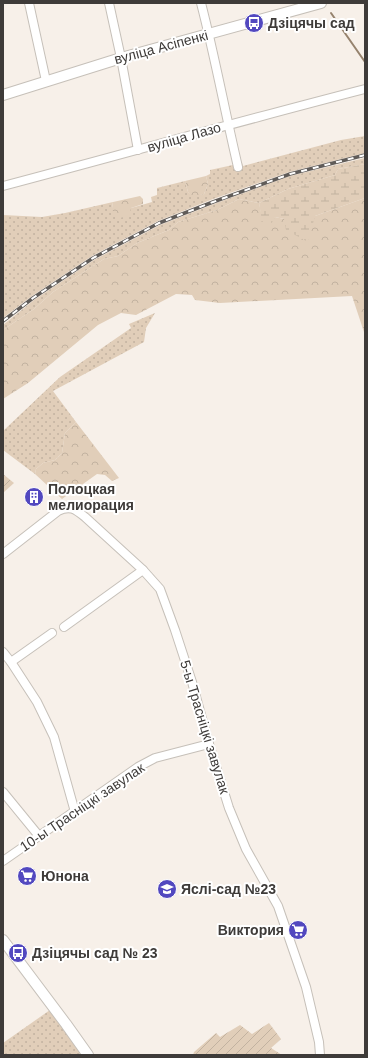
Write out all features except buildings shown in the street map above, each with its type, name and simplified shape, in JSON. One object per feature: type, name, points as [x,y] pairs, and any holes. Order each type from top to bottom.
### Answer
[{"type":"street","points":[[29,3],[46,81]]},
{"type":"street","points":[[109,3],[138,150]]},
{"type":"street","points":[[201,3],[238,166]]},
{"type":"street","name":"вуліца Асіпенкі","points":[[3,95],[121,58],[321,3]]},
{"type":"street","name":"вуліца Лазо","points":[[3,186],[365,89]]},
{"type":"street","name":"5-ы Трасніцкі завулак","points":[[3,554],[58,511],[65,508],[75,509],[143,570],[160,589],[192,682],[229,808],[246,849],[278,906],[306,987],[319,1042],[320,1055]]},
{"type":"street","points":[[64,627],[143,570]]},
{"type":"street","points":[[11,662],[52,633]]},
{"type":"street","points":[[3,652],[37,702],[54,737],[75,812]]},
{"type":"street","name":"10-ы Трасніцкі завулак","points":[[3,861],[138,767],[155,758],[209,744]]},
{"type":"street","points":[[3,792],[39,836]]},
{"type":"street","points":[[3,940],[88,1055]]},
{"type":"green space","points":[[365,136],[365,153],[289,172],[213,199],[158,221],[92,256],[32,296],[3,318],[3,215],[42,217],[113,202],[112,208],[131,208],[152,202],[151,197],[157,195],[157,188],[185,181],[188,192],[193,196],[204,194],[208,184],[206,176],[210,174],[210,170],[242,163],[243,166],[341,140]]},
{"type":"green space","points":[[365,158],[365,164],[338,169],[335,175],[288,189],[259,203],[239,199],[217,210],[178,222],[169,230],[137,243],[118,256],[104,259],[53,292],[34,309],[3,330],[3,325],[34,300],[94,260],[160,225],[290,176]]},
{"type":"green space","points":[[365,164],[365,198],[315,216],[308,242],[286,230],[284,219],[275,217],[270,226],[262,221],[259,203],[288,189],[335,175],[338,169]]},
{"type":"green space","points":[[206,176],[208,184],[204,194],[193,197],[188,192],[185,181]]},
{"type":"green space","points":[[140,196],[143,199],[143,204],[131,208],[129,216],[119,218],[114,215],[112,208],[113,202]]},
{"type":"green space","points":[[365,198],[365,335],[352,296],[220,303],[195,300],[192,295],[176,294],[136,315],[121,313],[98,325],[28,383],[3,399],[3,330],[34,309],[53,292],[104,259],[118,256],[137,243],[169,230],[178,222],[217,210],[239,199],[259,203],[263,221],[275,217],[284,219],[315,216]]},
{"type":"green space","points":[[155,313],[146,328],[144,342],[53,391],[76,422],[65,433],[62,453],[55,460],[43,463],[36,469],[35,474],[3,450],[3,431],[60,377],[131,328],[129,324]]},
{"type":"green space","points":[[76,422],[119,478],[112,481],[105,475],[97,474],[62,499],[35,474],[36,469],[43,463],[55,460],[62,453],[65,433]]},
{"type":"green space","points":[[3,474],[14,483],[3,493]]},
{"type":"green space","points":[[50,1010],[83,1055],[3,1055],[3,1043]]},
{"type":"green space","points":[[269,1023],[281,1039],[271,1048],[282,1055],[193,1055],[194,1052],[216,1033],[220,1037],[240,1025],[252,1034]]},
{"type":"waterway","points":[[331,13],[365,62]]},
{"type":"railway","points":[[3,321],[33,298],[93,258],[159,223],[290,174],[365,155]]},
{"type":"place","name":"Дзіцячы сад","points":[[254,23]]},
{"type":"place","name":"Полоцкая мелиорация","points":[[34,497]]},
{"type":"place","name":"Юнона","points":[[27,876]]},
{"type":"place","name":"Яслі-сад №23","points":[[167,889]]},
{"type":"place","name":"Виктория","points":[[298,930]]},
{"type":"place","name":"Дзіцячы сад № 23","points":[[18,953]]}]
